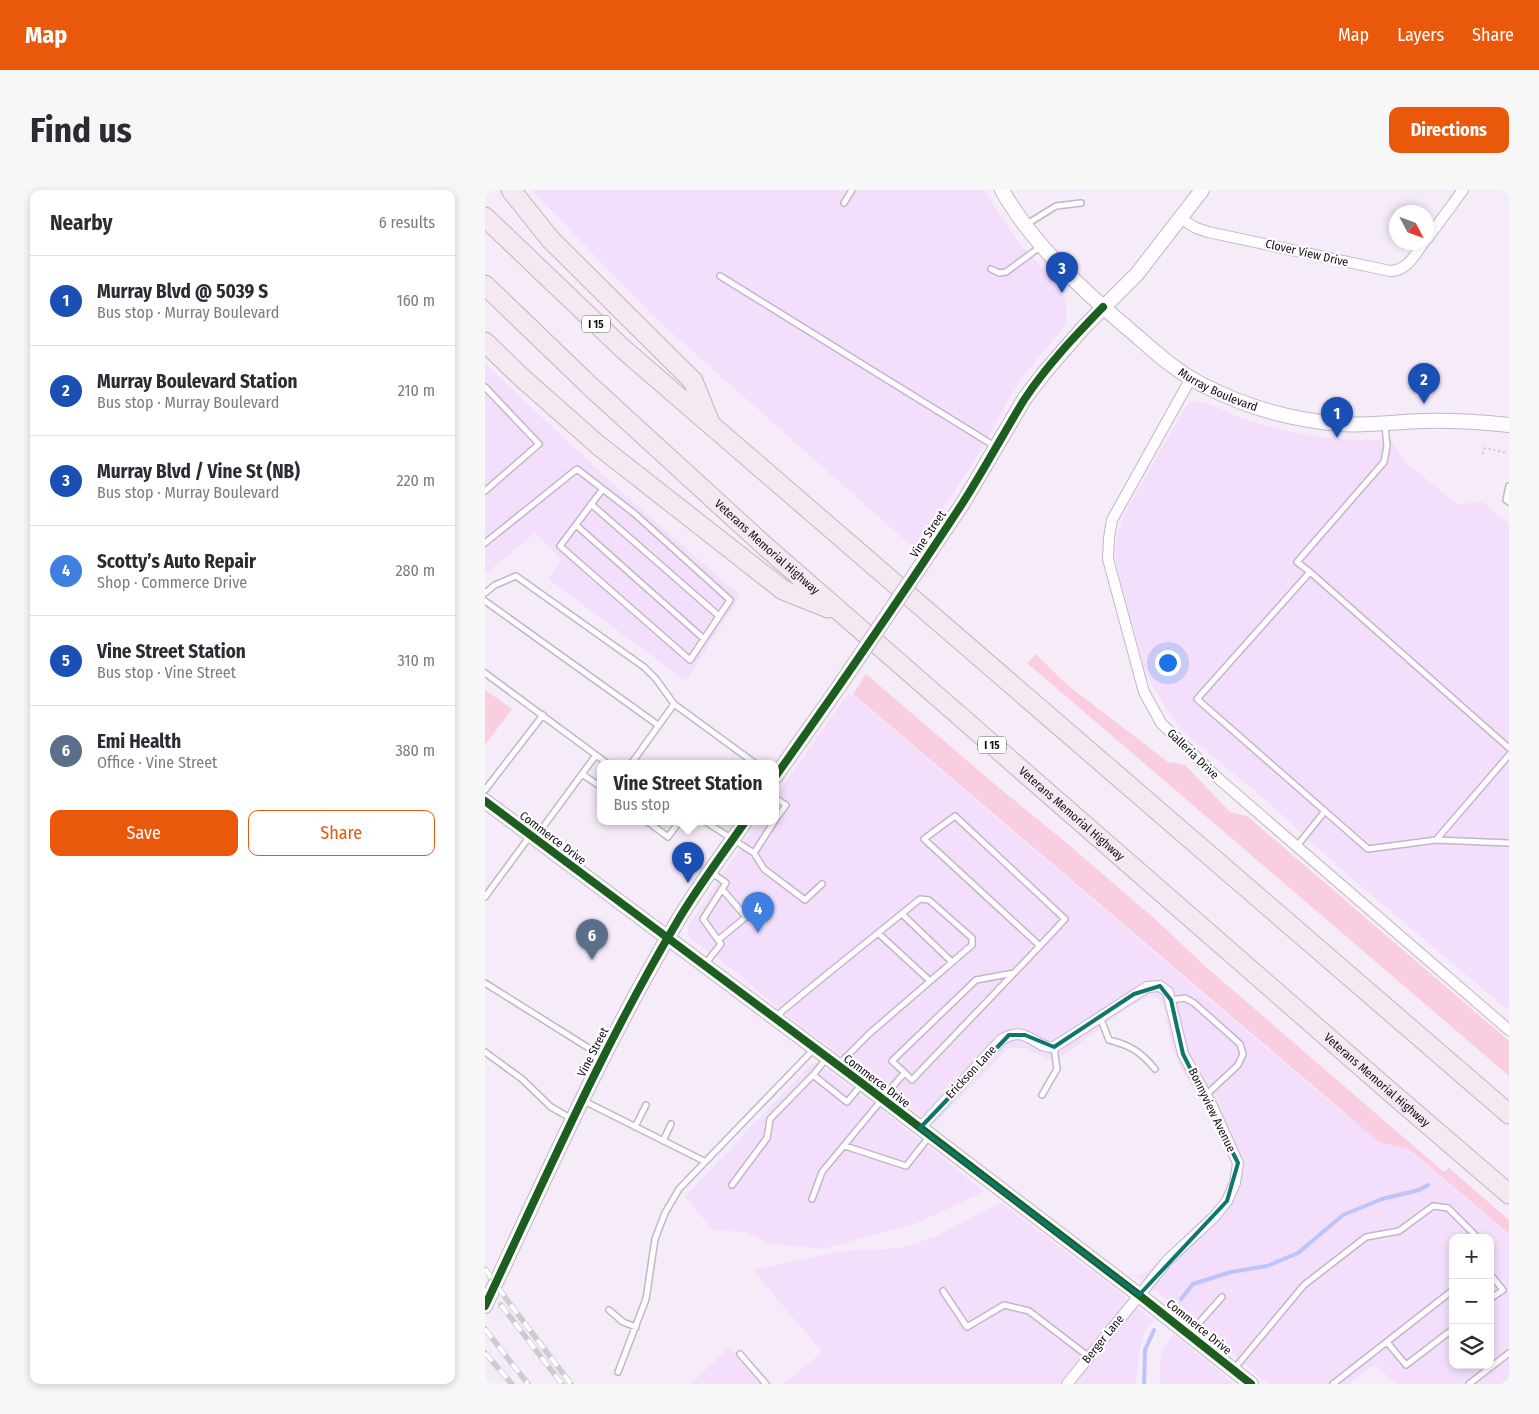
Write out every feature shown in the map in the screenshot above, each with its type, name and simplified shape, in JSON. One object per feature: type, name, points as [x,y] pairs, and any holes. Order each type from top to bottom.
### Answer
[{"type":"highway","points":[[511,190],[551,240],[693,381],[712,427]]},
{"type":"highway","name":"I 15","points":[[485,217],[622,348],[712,427],[1509,1114]]},
{"type":"highway","name":"Veterans Memorial Highway","points":[[485,285],[591,387],[766,547],[1509,1194]]},
{"type":"highway","points":[[485,342],[519,376],[598,445],[783,590],[841,613]]},
{"type":"street","name":"Murray Boulevard","points":[[1002,190],[1026,225],[1043,245],[1103,307],[1161,356],[1191,378],[1236,400],[1306,420],[1340,424],[1462,420],[1509,425]]},
{"type":"street","name":"Vine Street","points":[[779,771],[838,688],[963,503],[1025,398],[1083,327],[1137,274],[1202,190]]},
{"type":"street","points":[[1434,229],[1463,190]]},
{"type":"street","name":"Clover View Drive","points":[[1181,218],[1196,228],[1208,232],[1390,271],[1399,270],[1404,267],[1418,250]]},
{"type":"street","name":"Galleria Drive","points":[[1191,378],[1112,520],[1109,538],[1108,559],[1144,692],[1161,723],[1220,780],[1509,1030]]},
{"type":"street","name":"Commerce Drive","points":[[485,801],[883,1099],[1139,1295],[1251,1384]]},
{"type":"street","name":"Vine Street","points":[[485,1306],[603,1057],[667,938],[743,825]]},
{"type":"street","name":"Bonnyview Avenue","points":[[1100,1016],[1147,987],[1160,986],[1168,992],[1183,1054],[1206,1095],[1238,1164],[1235,1182],[1227,1201],[1214,1217],[1168,1260],[1139,1295]]},
{"type":"street","points":[[1054,1047],[1100,1016]]},
{"type":"street","name":"Erickson Lane","points":[[925,1132],[1001,1040],[1009,1035],[1025,1035],[1049,1048],[1054,1047]]},
{"type":"street","name":"Berger Lane","points":[[1067,1384],[1139,1295]]},
{"type":"lane","points":[[844,202],[852,190]]},
{"type":"lane","points":[[1026,225],[1056,206],[1081,203]]},
{"type":"lane","points":[[991,269],[999,274],[1006,272],[1043,245]]},
{"type":"lane","points":[[720,276],[996,448]]},
{"type":"lane","points":[[485,387],[539,444],[485,491]]},
{"type":"lane","points":[[1385,423],[1387,446],[1384,462],[1297,562],[1509,748]]},
{"type":"lane","points":[[485,543],[577,469],[635,514],[731,600],[690,660],[560,546],[602,490]]},
{"type":"lane","points":[[1509,486],[1506,500],[1509,502]]},
{"type":"lane","points":[[591,504],[719,616]]},
{"type":"lane","points":[[576,525],[704,639]]},
{"type":"lane","points":[[1310,572],[1197,699],[1368,849],[1435,840],[1509,843]]},
{"type":"lane","points":[[485,593],[495,584],[516,576],[644,667],[656,679],[673,704],[750,760]]},
{"type":"lane","points":[[485,601],[659,725]]},
{"type":"lane","points":[[485,673],[603,760]]},
{"type":"lane","points":[[634,760],[673,704]]},
{"type":"lane","points":[[485,790],[543,715]]},
{"type":"lane","points":[[485,897],[596,755]]},
{"type":"lane","points":[[1435,840],[1509,755]]},
{"type":"lane","points":[[582,774],[597,784]]},
{"type":"lane","points":[[779,801],[785,805],[779,815]]},
{"type":"lane","points":[[1296,846],[1325,812]]},
{"type":"lane","points":[[1015,973],[976,980],[892,1061],[912,1080],[1015,973],[1040,946],[1065,919],[955,816],[924,839],[1040,946]]},
{"type":"lane","points":[[652,825],[668,837],[677,825]]},
{"type":"lane","points":[[710,825],[754,853],[764,869],[805,900],[822,884]]},
{"type":"lane","points":[[754,853],[772,825]]},
{"type":"lane","points":[[703,966],[721,944],[703,919],[726,883],[711,872]]},
{"type":"lane","points":[[718,940],[746,917],[722,889]]},
{"type":"lane","points":[[732,1185],[767,1138],[770,1119],[813,1075],[870,1033],[929,980],[972,945],[971,938],[929,900],[920,900],[785,1008],[775,1020]]},
{"type":"lane","points":[[902,914],[952,962]]},
{"type":"lane","points":[[878,933],[929,980]]},
{"type":"lane","points":[[485,983],[603,1057]]},
{"type":"lane","points":[[1171,1000],[1185,998],[1194,1003],[1240,1044],[1243,1054],[1238,1065],[1206,1095]]},
{"type":"lane","points":[[1100,1016],[1109,1040],[1133,1048],[1144,1056],[1155,1069]]},
{"type":"lane","points":[[1042,1095],[1057,1069],[1054,1047]]},
{"type":"lane","points":[[618,1372],[646,1299],[655,1239],[665,1213],[679,1189],[815,1048]]},
{"type":"lane","points":[[485,1052],[522,1079],[551,1107],[572,1119]]},
{"type":"lane","points":[[812,1199],[821,1172],[905,1073]]},
{"type":"lane","points":[[813,1075],[847,1102],[863,1084]]},
{"type":"lane","points":[[582,1100],[704,1161]]},
{"type":"lane","points":[[635,1127],[646,1105]]},
{"type":"lane","points":[[663,1141],[671,1124]]},
{"type":"lane","points":[[845,1146],[906,1166],[925,1132]]},
{"type":"lane","points":[[1234,1370],[1304,1285],[1367,1237],[1399,1232],[1433,1206],[1449,1208],[1474,1234]]},
{"type":"lane","points":[[1494,1279],[1503,1290],[1494,1296]]},
{"type":"lane","points":[[943,1290],[967,1327],[1004,1305],[1029,1311],[1090,1357]]},
{"type":"lane","points":[[1333,1384],[1449,1293]]},
{"type":"lane","points":[[1189,1334],[1222,1297]]},
{"type":"lane","points":[[609,1310],[623,1322],[635,1327]]},
{"type":"lane","points":[[1387,1342],[1405,1365],[1449,1331]]},
{"type":"lane","points":[[1469,1384],[1509,1353]]},
{"type":"lane","points":[[740,1354],[766,1384]]},
{"type":"path","points":[[1482,454],[1485,448],[1507,453]]},
{"type":"highlighted area","points":[[1160,986],[1171,1000],[1183,1054],[1238,1163],[1227,1201],[1139,1295],[920,1128],[1009,1035],[1025,1035],[1054,1047],[1134,994]]},
{"type":"shaded area","points":[[532,190],[983,190],[1016,239],[1060,288],[1066,302],[1066,321],[1063,328],[1026,373],[1011,395],[975,460],[916,550],[653,316]]},
{"type":"shaded area","points":[[485,364],[624,494],[740,596],[686,681],[548,579],[561,560],[535,533],[485,574]]},
{"type":"shaded area","points":[[1190,402],[1203,402],[1259,424],[1298,434],[1363,440],[1390,439],[1403,460],[1457,504],[1483,502],[1509,525],[1509,1011],[1342,870],[1266,800],[1188,736],[1171,716],[1155,690],[1145,670],[1120,578],[1116,561],[1116,545],[1124,514],[1186,406]]},
{"type":"shaded area","points":[[1036,654],[1066,684],[1168,762],[1185,765],[1230,812],[1247,816],[1509,1041],[1509,1076],[1027,663]]},
{"type":"shaded area","points":[[866,674],[1156,920],[1206,967],[1444,1172],[1449,1168],[1509,1220],[1509,1234],[1410,1150],[1379,1142],[853,694]]},
{"type":"shaded area","points":[[485,690],[512,709],[485,745]]},
{"type":"shaded area","points":[[847,695],[854,696],[1344,1114],[1370,1128],[1376,1134],[1409,1150],[1509,1235],[1509,1384],[1396,1384],[1376,1365],[1373,1365],[1349,1384],[1268,1384],[1164,1297],[1133,1275],[1144,1274],[1216,1207],[1230,1187],[1235,1171],[1222,1139],[1179,1065],[1173,1049],[1163,1005],[1156,996],[1150,995],[1126,1009],[1061,1057],[1048,1060],[1026,1048],[1008,1048],[934,1125],[774,1005],[736,972],[690,938],[689,925],[756,825],[779,825],[779,792]]},
{"type":"shaded area","points":[[816,1062],[983,1190],[980,1194],[914,1224],[822,1249],[768,1243],[746,1232],[713,1230],[685,1197],[810,1065]]},
{"type":"shaded area","points":[[1001,1203],[1110,1285],[1153,1320],[1145,1331],[1139,1351],[1136,1384],[784,1384],[822,1352],[753,1270],[844,1251],[902,1248],[934,1237]]},
{"type":"shaded area","points":[[1173,1334],[1234,1384],[1160,1384],[1161,1351]]},
{"type":"shaded area","points":[[729,1347],[760,1384],[691,1384]]},
{"type":"waterway","points":[[1181,1299],[1193,1284],[1231,1272],[1267,1266],[1298,1253],[1343,1215],[1382,1199],[1419,1190],[1428,1185]]},
{"type":"waterway","points":[[1144,1384],[1145,1350],[1154,1330]]},
{"type":"railway","points":[[485,1269],[571,1384]]},
{"type":"railway","points":[[501,1305],[562,1384]]},
{"type":"railway","points":[[485,1329],[528,1384]]},
{"type":"railway","points":[[485,1353],[512,1384]]},
{"type":"cycle path","points":[[779,771],[939,538],[1033,387],[1061,352],[1103,307]]},
{"type":"cycle path","points":[[485,801],[863,1084],[1139,1295],[1251,1384]]},
{"type":"cycle path","points":[[485,1306],[576,1112],[624,1016],[685,909],[743,825]]},
{"type":"place","name":"Murray Blvd / Vine St (NB)","points":[[1062,293]]},
{"type":"place","name":"Murray Boulevard Station","points":[[1424,404]]},
{"type":"place","name":"Murray Blvd @ 5039 S","points":[[1337,438]]},
{"type":"place","name":"Vine Street Station","points":[[688,883]]},
{"type":"place","name":"Scotty’s Auto Repair","points":[[758,933]]},
{"type":"place","name":"Emi Health","points":[[592,960]]}]
